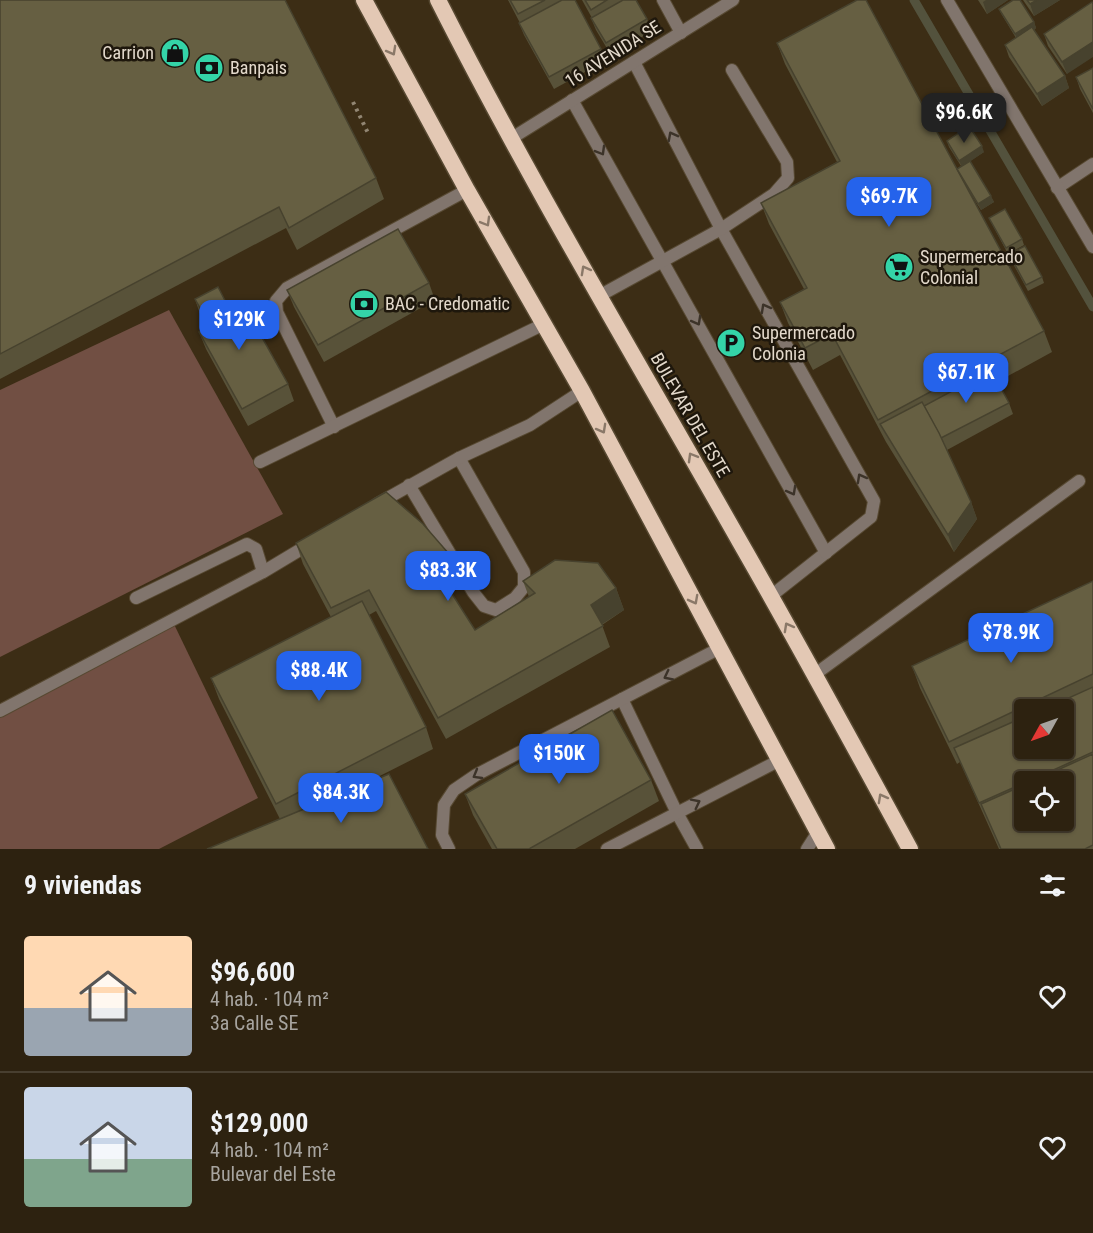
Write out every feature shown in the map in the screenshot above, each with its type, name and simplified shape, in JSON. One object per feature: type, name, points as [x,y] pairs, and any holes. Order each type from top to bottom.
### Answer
[{"type":"highway","points":[[363,0],[467,190],[582,391],[827,849]]},
{"type":"highway","name":"BULEVAR DEL ESTE","points":[[438,0],[477,76],[599,296],[771,596],[910,849]]},
{"type":"street","points":[[663,0],[681,33]]},
{"type":"street","name":"16 AVENIDA SE","points":[[512,138],[733,0]]},
{"type":"street","points":[[947,0],[1093,247]]},
{"type":"street","points":[[634,62],[721,229],[874,501],[871,517],[771,596]]},
{"type":"street","points":[[599,296],[721,229],[774,194],[788,178],[787,162],[732,70]]},
{"type":"street","points":[[572,100],[826,554]]},
{"type":"street","points":[[1057,188],[1093,164]]},
{"type":"street","points":[[334,427],[277,312],[276,301],[287,288],[467,190]]},
{"type":"street","points":[[260,462],[544,324]]},
{"type":"street","points":[[370,508],[459,458],[530,424],[582,391]]},
{"type":"street","points":[[409,485],[473,592],[484,606],[496,610],[515,598],[525,587],[524,572],[459,458]]},
{"type":"street","points":[[814,675],[1078,481]]},
{"type":"street","points":[[0,711],[263,572],[321,537]]},
{"type":"street","points":[[136,598],[247,544],[256,549],[263,572]]},
{"type":"street","points":[[449,849],[442,835],[444,805],[454,790],[476,775],[720,648]]},
{"type":"street","points":[[622,699],[697,849]]},
{"type":"street","points":[[607,849],[780,760]]},
{"type":"street","points":[[807,849],[818,832]]},
{"type":"path","points":[[352,102],[368,133]]},
{"type":"shaded area","points":[[169,310],[283,514],[0,657],[0,390]]},
{"type":"shaded area","points":[[171,618],[258,798],[159,849],[0,849],[0,711]]},
{"type":"building","points":[[0,0],[285,0],[376,178],[289,228],[279,207],[0,354]]},
{"type":"building","points":[[510,0],[545,0],[518,14]]},
{"type":"building","points":[[562,0],[575,0],[601,49],[549,77],[519,23]]},
{"type":"building","points":[[585,0],[607,0],[591,10]]},
{"type":"building","points":[[623,0],[636,0],[647,19],[606,43],[591,18]]},
{"type":"building","name":"Supermercado Colonial","points":[[857,0],[866,0],[1044,331],[878,420],[832,334],[805,348],[780,302],[807,288],[761,203],[840,161],[777,43]]},
{"type":"building","points":[[1013,0],[1020,0],[1034,22],[1015,34],[999,9]]},
{"type":"building","points":[[1092,2],[1093,42],[1062,62],[1044,34]]},
{"type":"building","points":[[1032,27],[1065,76],[1037,94],[1005,45]]},
{"type":"building","points":[[1093,68],[1093,109],[1076,77]]},
{"type":"building","points":[[969,126],[982,146],[959,161],[947,141]]},
{"type":"building","points":[[970,161],[991,196],[978,204],[957,169]]},
{"type":"building","points":[[1005,209],[1022,239],[1006,248],[989,218]]},
{"type":"building","name":"BAC - Credomatic","points":[[398,229],[429,283],[318,345],[287,290]]},
{"type":"building","points":[[1025,246],[1042,277],[1026,285],[1009,254]]},
{"type":"building","points":[[218,287],[232,314],[245,307],[288,384],[242,409],[199,332],[210,326],[195,299]]},
{"type":"building","points":[[991,370],[1009,403],[941,438],[924,406]]},
{"type":"building","points":[[922,402],[971,502],[948,535],[880,424]]},
{"type":"building","points":[[386,492],[423,524],[456,562],[438,572],[475,630],[535,593],[523,581],[555,560],[598,563],[616,588],[591,605],[603,626],[438,718],[369,590],[331,608],[296,543]]},
{"type":"building","points":[[1093,581],[1093,674],[1040,699],[1014,699],[1014,711],[949,742],[912,666]]},
{"type":"building","points":[[362,601],[426,727],[276,804],[211,678]]},
{"type":"building","points":[[1093,687],[1093,752],[1051,771],[1014,771],[1014,787],[979,803],[954,748],[1014,721],[1014,759],[1074,759],[1074,699],[1066,699]]},
{"type":"building","points":[[612,710],[651,780],[529,849],[497,849],[465,794]]},
{"type":"building","points":[[1093,754],[1093,845],[1085,849],[1001,849],[981,804],[1014,789],[1014,831],[1074,831],[1074,771],[1055,771]]},
{"type":"building","points":[[389,774],[428,849],[207,849]]},
{"type":"waterway","points":[[914,0],[1093,307]]},
{"type":"place","name":"Carrion","points":[[175,53]]},
{"type":"place","name":"Banpais","points":[[209,68]]},
{"type":"place","name":"Supermercado Colonial","points":[[899,267]]},
{"type":"place","name":"BAC - Credomatic","points":[[364,304]]},
{"type":"place","name":"Supermercado Colonia","points":[[731,343]]}]
